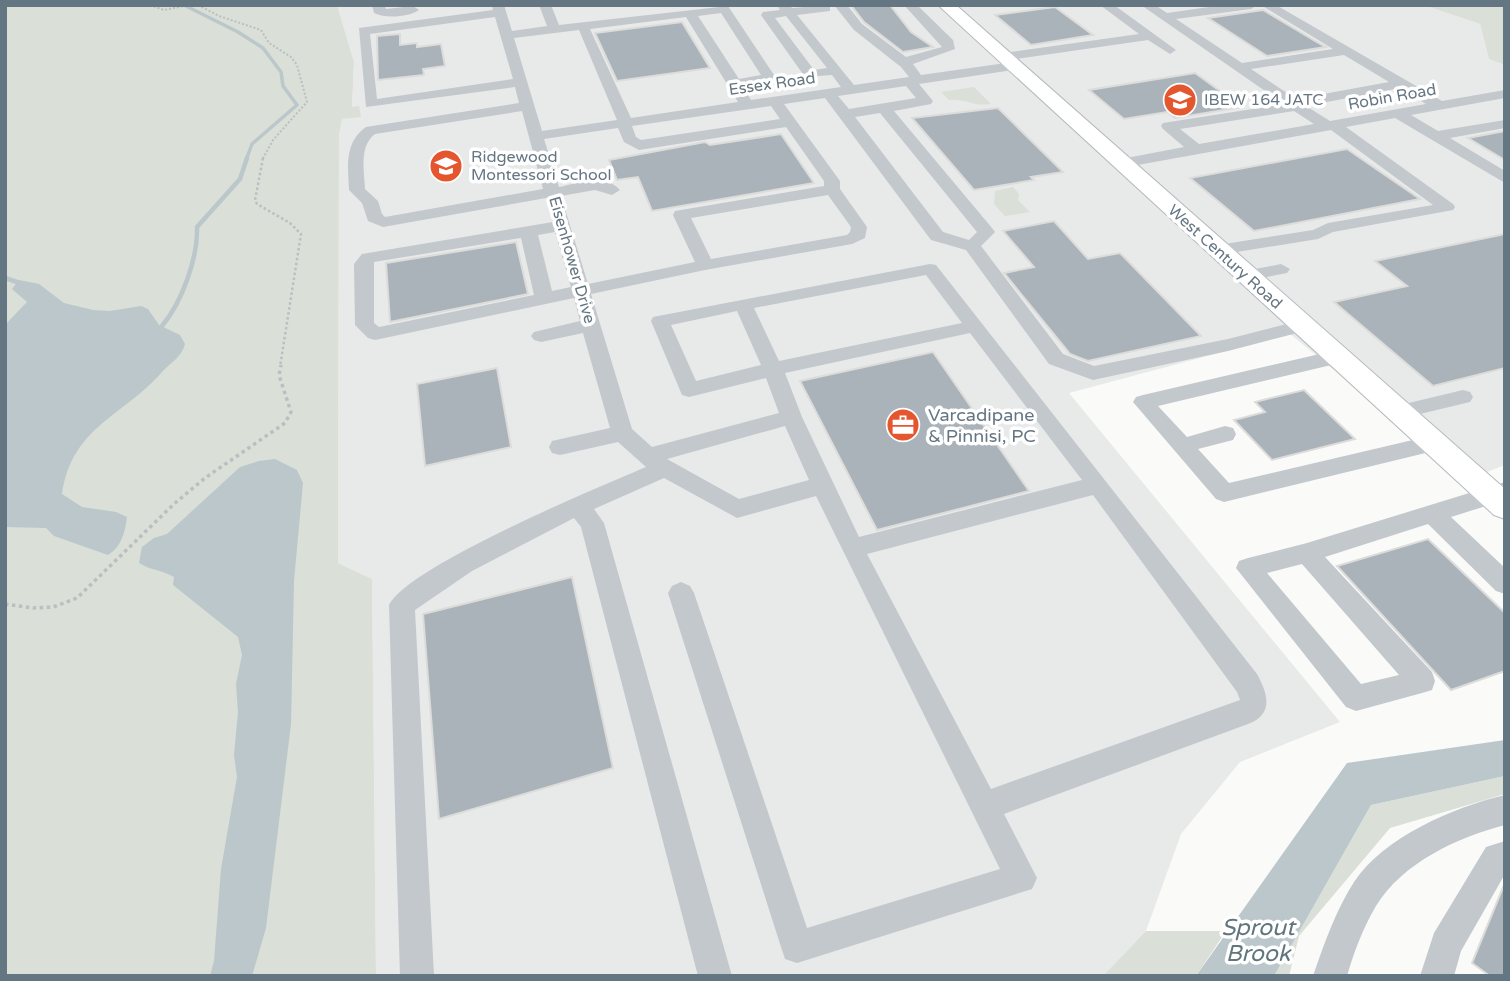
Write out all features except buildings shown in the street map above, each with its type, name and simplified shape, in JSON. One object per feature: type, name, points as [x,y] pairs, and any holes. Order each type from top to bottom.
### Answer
[{"type":"main road","name":"West Century Road","points":[[946,5],[1302,326],[1434,443],[1501,498]]},
{"type":"street","points":[[378,5],[378,10],[384,13],[425,8]]},
{"type":"street","points":[[545,5],[554,29]]},
{"type":"street","points":[[841,5],[869,37],[904,62],[931,108],[848,117]]},
{"type":"street","points":[[904,62],[949,49],[948,43],[911,5]]},
{"type":"street","points":[[1107,5],[1170,50]]},
{"type":"street","points":[[1147,5],[1294,105],[1331,125],[1447,206],[1328,228],[1318,234],[1218,250]]},
{"type":"street","points":[[1165,17],[1251,5]]},
{"type":"street","points":[[1267,5],[1440,106]]},
{"type":"street","points":[[507,35],[723,7],[769,78],[735,84]]},
{"type":"street","points":[[826,8],[786,9],[767,15],[810,74],[836,71]]},
{"type":"street","points":[[499,9],[363,31],[371,104],[520,82]]},
{"type":"street","name":"Eisenhower Drive","points":[[499,9],[622,433]]},
{"type":"street","points":[[786,9],[850,90]]},
{"type":"street","points":[[690,13],[747,105]]},
{"type":"street","points":[[583,26],[625,123],[629,139],[639,145],[789,122]]},
{"type":"street","name":"Essex Road","points":[[536,136],[914,81],[1150,36]]},
{"type":"street","points":[[1239,67],[1345,51]]},
{"type":"street","points":[[1196,149],[1168,126],[1402,84]]},
{"type":"street","points":[[829,93],[937,236],[972,246],[1056,359],[1093,373],[1228,345],[1302,326]]},
{"type":"street","name":"Robin Road","points":[[1121,163],[1505,94]]},
{"type":"street","points":[[562,226],[368,257],[363,264],[365,325],[375,334],[705,265],[852,239],[859,234],[859,227],[832,189],[832,181],[775,101]]},
{"type":"street","points":[[527,106],[396,124],[371,130],[363,134],[358,142],[357,190],[370,201],[374,216],[383,222],[601,185],[612,190]]},
{"type":"street","points":[[887,111],[986,232],[972,246]]},
{"type":"street","points":[[1399,114],[1505,178]]},
{"type":"street","points":[[1437,136],[1505,124]]},
{"type":"street","points":[[705,265],[681,215],[832,189]]},
{"type":"street","points":[[528,231],[544,298]]},
{"type":"street","points":[[975,326],[689,390],[660,321],[930,269],[975,326],[1098,485],[1253,694],[1254,705],[1248,710],[984,806]]},
{"type":"street","points":[[1246,276],[1281,269]]},
{"type":"street","points":[[681,593],[797,947],[1021,878],[852,548],[791,417],[774,369],[743,304]]},
{"type":"street","points":[[541,336],[590,325]]},
{"type":"street","points":[[1337,357],[1143,402],[1224,493],[1434,443]]},
{"type":"street","points":[[1399,412],[1463,397]]},
{"type":"street","points":[[417,976],[402,605],[438,578],[540,523],[578,507],[657,462],[791,417]]},
{"type":"street","points":[[560,447],[622,433],[657,462],[737,509],[823,485]]},
{"type":"street","points":[[1182,446],[1226,434]]},
{"type":"street","points":[[852,548],[1098,485]]},
{"type":"street","points":[[1307,554],[1422,681],[1356,698],[1248,568],[1307,554],[1432,513],[1501,498]]},
{"type":"street","points":[[578,507],[592,523],[715,976]]},
{"type":"street","points":[[1432,513],[1505,584]]},
{"type":"street","points":[[1330,976],[1368,889],[1412,848],[1482,814],[1505,810]]},
{"type":"street","points":[[1437,976],[1446,945],[1497,858],[1505,856]]},
{"type":"path","points":[[150,5],[164,10],[189,5]]},
{"type":"path","points":[[5,604],[33,608],[53,607],[77,598],[176,503],[205,478],[285,423],[291,412],[289,398],[281,387],[280,365],[301,234],[290,223],[257,204],[255,200],[265,153],[307,102],[297,65],[291,57],[269,43],[261,30],[219,16],[198,5]]},
{"type":"shaded area","points":[[5,5],[337,5],[354,62],[352,107],[359,106],[361,117],[342,119],[339,135],[338,563],[372,579],[376,976],[5,976]]},
{"type":"shaded area","points":[[337,5],[1423,5],[1480,24],[1489,59],[1505,65],[1505,465],[1469,479],[1290,334],[1069,393],[1340,722],[1240,762],[1181,834],[1146,931],[1103,976],[376,976],[372,579],[338,563],[339,135],[342,119],[361,116],[352,107],[354,62]]},
{"type":"shaded area","points":[[1423,5],[1505,5],[1505,65],[1489,59],[1480,24]]},
{"type":"shaded area","points":[[974,87],[991,104],[949,100],[941,92]]},
{"type":"shaded area","points":[[1013,187],[1019,194],[1018,200],[1030,212],[1005,216],[994,204],[995,191]]},
{"type":"shaded area","points":[[1505,776],[1505,794],[1390,828],[1299,936],[1289,976],[1274,976],[1371,805]]},
{"type":"shaded area","points":[[1146,931],[1226,931],[1196,976],[1103,976]]},
{"type":"water","points":[[19,280],[39,284],[64,303],[93,310],[110,311],[141,306],[148,309],[159,325],[180,335],[185,344],[179,356],[147,387],[88,437],[68,471],[62,494],[82,507],[116,512],[127,517],[122,538],[108,555],[54,536],[46,528],[5,527],[5,325],[27,302],[12,289]]},
{"type":"water","points":[[275,459],[297,470],[303,483],[294,581],[291,724],[266,928],[252,976],[210,976],[214,961],[221,869],[237,777],[234,755],[238,712],[236,684],[242,655],[238,637],[173,585],[174,577],[139,563],[142,547],[154,538],[167,534],[240,467]]},
{"type":"water","name":"Sprout Brook","points":[[1505,740],[1505,776],[1371,805],[1274,976],[1196,976],[1347,763]]},
{"type":"waterway","points":[[184,5],[238,32],[263,48],[281,72],[283,86],[297,105],[252,144],[246,160]]},
{"type":"waterway","points":[[162,326],[176,305],[192,266],[197,227],[240,179],[247,158]]},
{"type":"waterway","points":[[5,278],[17,282]]},
{"type":"place","name":"IBEW 164 JATC","points":[[1180,100]]},
{"type":"place","name":"Ridgewood Montessori School","points":[[446,166]]},
{"type":"place","name":"Varcadipane & Pinnisi, PC","points":[[903,425]]}]
